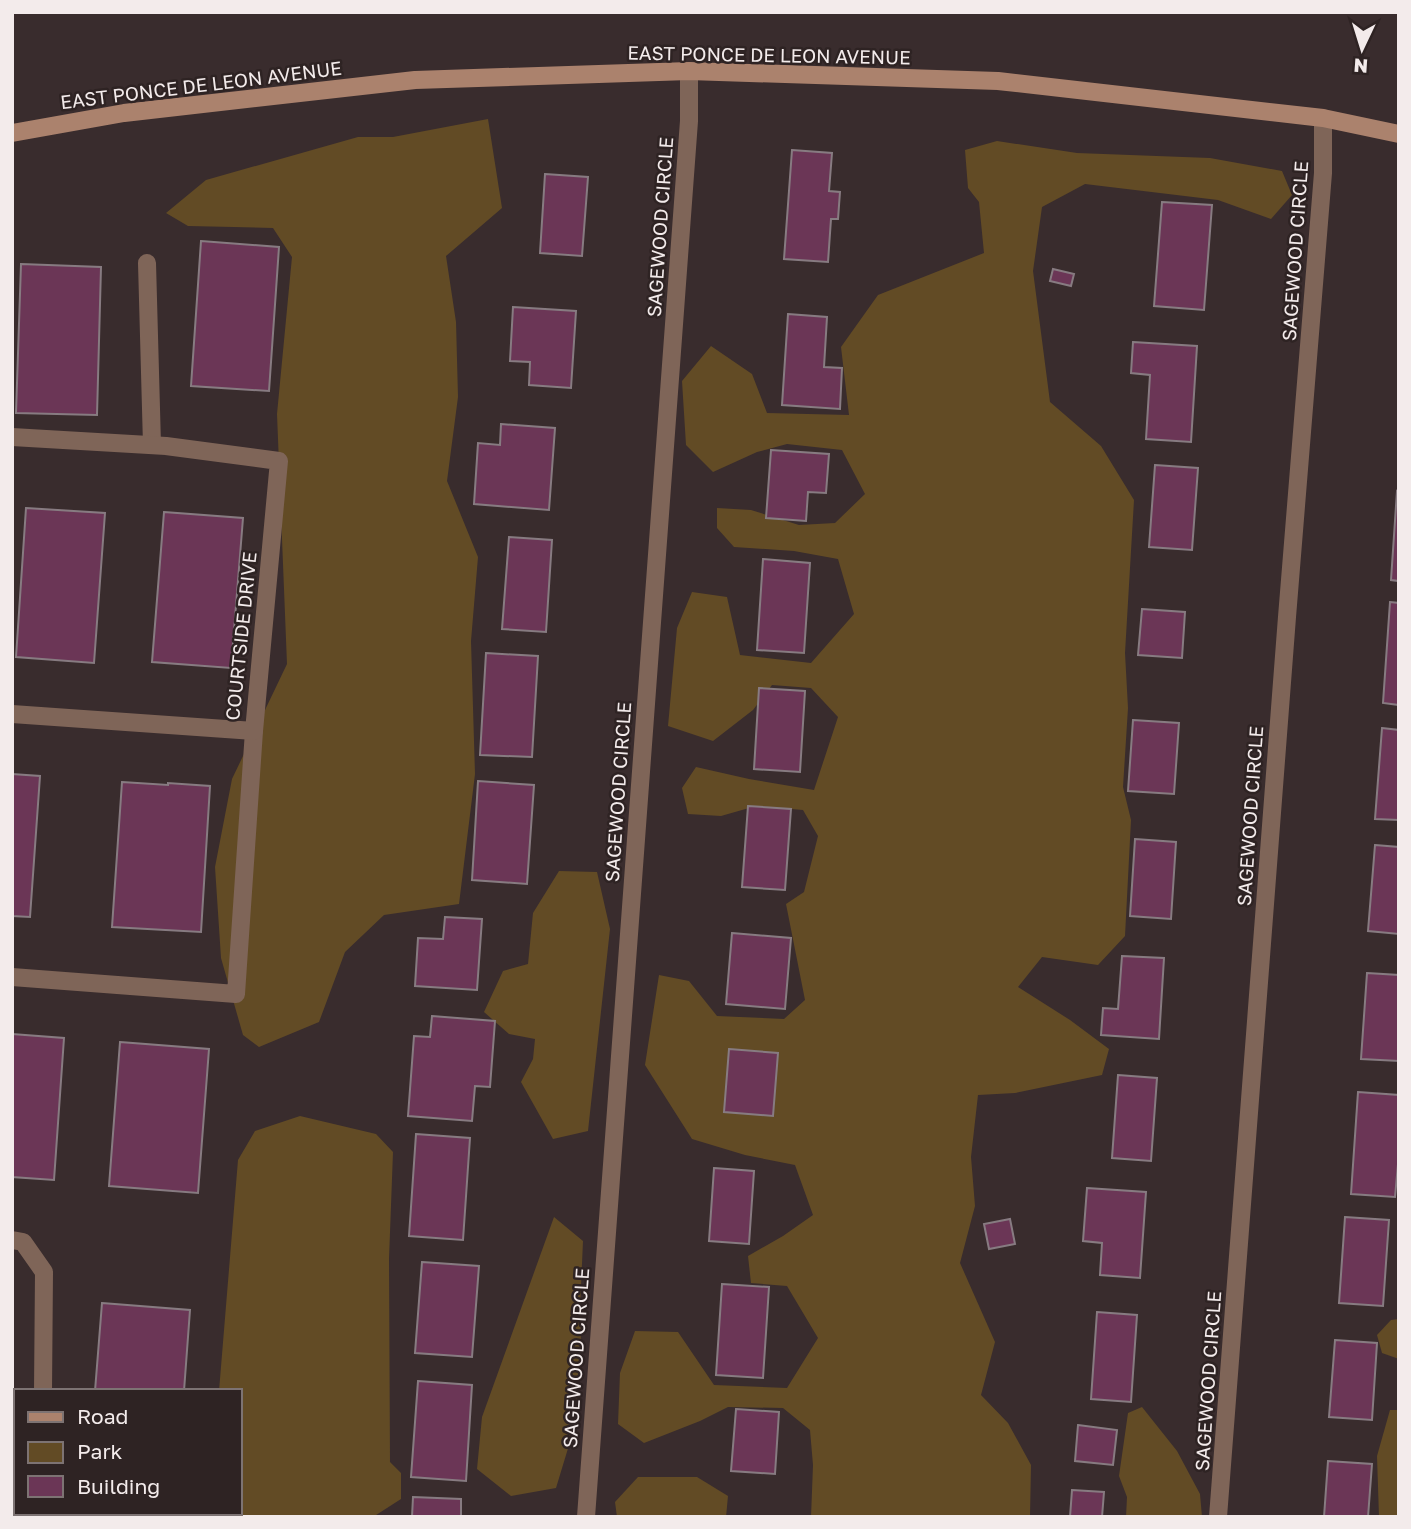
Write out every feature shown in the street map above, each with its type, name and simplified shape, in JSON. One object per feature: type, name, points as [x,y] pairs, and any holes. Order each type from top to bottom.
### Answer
[{"type":"main road","name":"EAST PONCE DE LEON AVENUE","points":[[12,133],[124,113],[415,80],[689,71],[998,81],[1323,118],[1399,134]]},
{"type":"street","name":"SAGEWOOD CIRCLE","points":[[586,1517],[688,135],[689,71]]},
{"type":"street","name":"SAGEWOOD CIRCLE","points":[[1218,1517],[1323,173],[1323,118]]},
{"type":"street","points":[[12,437],[159,446],[147,263]]},
{"type":"street","name":"COURTSIDE DRIVE","points":[[12,714],[254,732],[279,461],[159,446]]},
{"type":"street","points":[[12,977],[236,994],[254,732]]},
{"type":"street","points":[[12,1240],[23,1242],[44,1272],[43,1389]]},
{"type":"green space","points":[[488,119],[502,208],[446,256],[456,322],[458,397],[447,481],[478,557],[471,641],[475,774],[459,904],[384,915],[345,952],[319,1022],[259,1047],[243,1035],[221,958],[215,867],[232,779],[287,664],[277,414],[292,257],[273,228],[188,226],[166,213],[206,180],[358,137],[393,137]]},
{"type":"green space","points":[[997,141],[1077,153],[1210,158],[1282,171],[1292,195],[1271,219],[1218,200],[1085,184],[1042,207],[1033,271],[1050,402],[1101,446],[1134,500],[1125,653],[1128,708],[1123,787],[1131,820],[1125,936],[1098,965],[1042,957],[1018,987],[1109,1049],[1102,1075],[1015,1093],[978,1095],[971,1157],[975,1206],[960,1263],[995,1342],[981,1395],[1008,1423],[1031,1465],[1030,1517],[811,1517],[813,1465],[810,1430],[783,1408],[728,1407],[644,1443],[618,1424],[620,1373],[635,1331],[678,1332],[714,1385],[787,1388],[818,1338],[787,1286],[751,1283],[748,1256],[813,1215],[795,1165],[745,1155],[692,1139],[645,1065],[659,975],[689,981],[717,1016],[784,1019],[805,1000],[786,904],[804,892],[818,836],[803,810],[756,806],[721,816],[688,814],[682,788],[696,767],[814,790],[838,717],[811,688],[772,685],[753,710],[713,741],[668,726],[677,628],[692,592],[727,597],[740,655],[811,663],[854,614],[838,559],[794,551],[734,547],[717,528],[717,508],[751,510],[799,525],[835,523],[865,494],[842,450],[787,444],[757,452],[713,472],[686,445],[682,381],[711,346],[752,374],[767,413],[849,415],[841,347],[878,295],[984,253],[979,202],[968,188],[965,150]]},
{"type":"green space","points":[[559,871],[597,872],[610,929],[588,1131],[553,1139],[521,1082],[533,1059],[535,1039],[509,1034],[484,1012],[503,971],[528,964],[533,913]]},
{"type":"green space","points":[[300,1116],[376,1134],[393,1152],[389,1259],[390,1462],[401,1473],[401,1499],[373,1517],[209,1517],[242,1515],[242,1389],[219,1389],[238,1160],[255,1131]]},
{"type":"green space","points":[[554,1217],[583,1241],[576,1422],[556,1488],[511,1496],[477,1469],[482,1417]]},
{"type":"green space","points":[[1399,1319],[1399,1359],[1382,1353],[1377,1335],[1391,1320]]},
{"type":"green space","points":[[1142,1407],[1177,1451],[1200,1494],[1202,1517],[1126,1517],[1127,1497],[1119,1476],[1128,1413]]},
{"type":"green space","points":[[1390,1410],[1399,1410],[1399,1517],[1379,1517],[1377,1456]]},
{"type":"green space","points":[[638,1477],[697,1477],[728,1496],[726,1517],[617,1517],[615,1502]]},
{"type":"building","points":[[792,150],[832,153],[829,191],[840,192],[838,219],[831,219],[828,262],[784,259]]},
{"type":"building","points":[[545,174],[588,177],[582,256],[540,253]]},
{"type":"building","points":[[1162,202],[1212,205],[1204,310],[1154,306]]},
{"type":"building","points":[[201,241],[279,247],[269,391],[191,386]]},
{"type":"building","points":[[21,264],[101,267],[97,415],[16,413]]},
{"type":"building","points":[[1053,269],[1074,274],[1071,286],[1050,281]]},
{"type":"building","points":[[513,307],[576,311],[571,388],[529,385],[530,362],[510,361]]},
{"type":"building","points":[[788,314],[827,317],[824,367],[842,368],[840,409],[782,405]]},
{"type":"building","points":[[1133,342],[1197,346],[1191,442],[1146,439],[1150,375],[1131,373]]},
{"type":"building","points":[[501,424],[555,428],[549,510],[474,504],[478,443],[500,445]]},
{"type":"building","points":[[771,450],[829,454],[826,493],[808,492],[806,521],[766,518]]},
{"type":"building","points":[[1155,465],[1198,468],[1192,550],[1149,547]]},
{"type":"building","points":[[1397,491],[1399,492],[1399,581],[1391,580]]},
{"type":"building","points":[[26,508],[105,513],[94,663],[16,657]]},
{"type":"building","points":[[164,512],[243,518],[231,668],[152,662]]},
{"type":"building","points":[[509,537],[552,540],[546,632],[502,629]]},
{"type":"building","points":[[763,559],[810,563],[804,653],[757,650]]},
{"type":"building","points":[[1390,602],[1399,603],[1399,705],[1383,703]]},
{"type":"building","points":[[1142,609],[1185,612],[1182,658],[1138,655]]},
{"type":"building","points":[[486,653],[538,656],[532,757],[480,755]]},
{"type":"building","points":[[759,688],[805,691],[800,772],[754,769]]},
{"type":"building","points":[[1133,720],[1179,723],[1174,794],[1128,791]]},
{"type":"building","points":[[1382,728],[1399,730],[1399,820],[1375,819]]},
{"type":"building","points":[[12,774],[40,776],[30,917],[12,916]]},
{"type":"building","points":[[478,781],[534,785],[527,884],[472,880]]},
{"type":"building","points":[[122,782],[210,786],[201,932],[112,927]]},
{"type":"building","points":[[748,806],[791,809],[785,890],[742,887]]},
{"type":"building","points":[[1135,839],[1176,842],[1171,919],[1130,916]]},
{"type":"building","points":[[1375,845],[1399,847],[1399,934],[1368,931]]},
{"type":"building","points":[[445,917],[482,919],[477,990],[415,986],[418,938],[443,939]]},
{"type":"building","points":[[732,933],[791,938],[785,1009],[726,1004]]},
{"type":"building","points":[[1122,956],[1164,958],[1159,1039],[1101,1035],[1103,1008],[1118,1009]]},
{"type":"building","points":[[1367,973],[1399,975],[1399,1061],[1361,1059]]},
{"type":"building","points":[[432,1016],[495,1021],[490,1087],[475,1086],[472,1121],[408,1116],[414,1036],[430,1037]]},
{"type":"building","points":[[12,1034],[64,1038],[54,1180],[12,1177]]},
{"type":"building","points":[[120,1042],[209,1049],[198,1193],[109,1186]]},
{"type":"building","points":[[729,1049],[778,1053],[773,1116],[724,1112]]},
{"type":"building","points":[[1118,1075],[1157,1078],[1151,1161],[1112,1158]]},
{"type":"building","points":[[1358,1092],[1399,1095],[1399,1153],[1395,1197],[1351,1194]]},
{"type":"building","points":[[416,1134],[470,1138],[463,1240],[409,1236]]},
{"type":"building","points":[[714,1168],[754,1171],[749,1244],[709,1241]]},
{"type":"building","points":[[1087,1188],[1146,1192],[1140,1278],[1100,1275],[1102,1243],[1083,1241]]},
{"type":"building","points":[[1345,1217],[1389,1220],[1383,1306],[1339,1303]]},
{"type":"building","points":[[1010,1219],[1015,1244],[989,1249],[984,1224]]},
{"type":"building","points":[[422,1262],[479,1266],[472,1357],[415,1353]]},
{"type":"building","points":[[722,1284],[769,1287],[763,1378],[716,1375]]},
{"type":"building","points":[[102,1303],[190,1310],[184,1389],[95,1389]]},
{"type":"building","points":[[1097,1312],[1137,1315],[1131,1402],[1091,1399]]},
{"type":"building","points":[[1335,1340],[1377,1343],[1372,1420],[1329,1417]]},
{"type":"building","points":[[418,1381],[472,1385],[466,1481],[411,1477]]},
{"type":"building","points":[[736,1409],[779,1412],[775,1474],[731,1471]]},
{"type":"building","points":[[1078,1425],[1117,1430],[1113,1465],[1075,1461]]},
{"type":"building","points":[[1328,1461],[1372,1464],[1368,1517],[1324,1517]]},
{"type":"building","points":[[1072,1490],[1104,1492],[1102,1517],[1070,1517]]},
{"type":"building","points":[[413,1497],[461,1499],[461,1517],[412,1517]]}]
